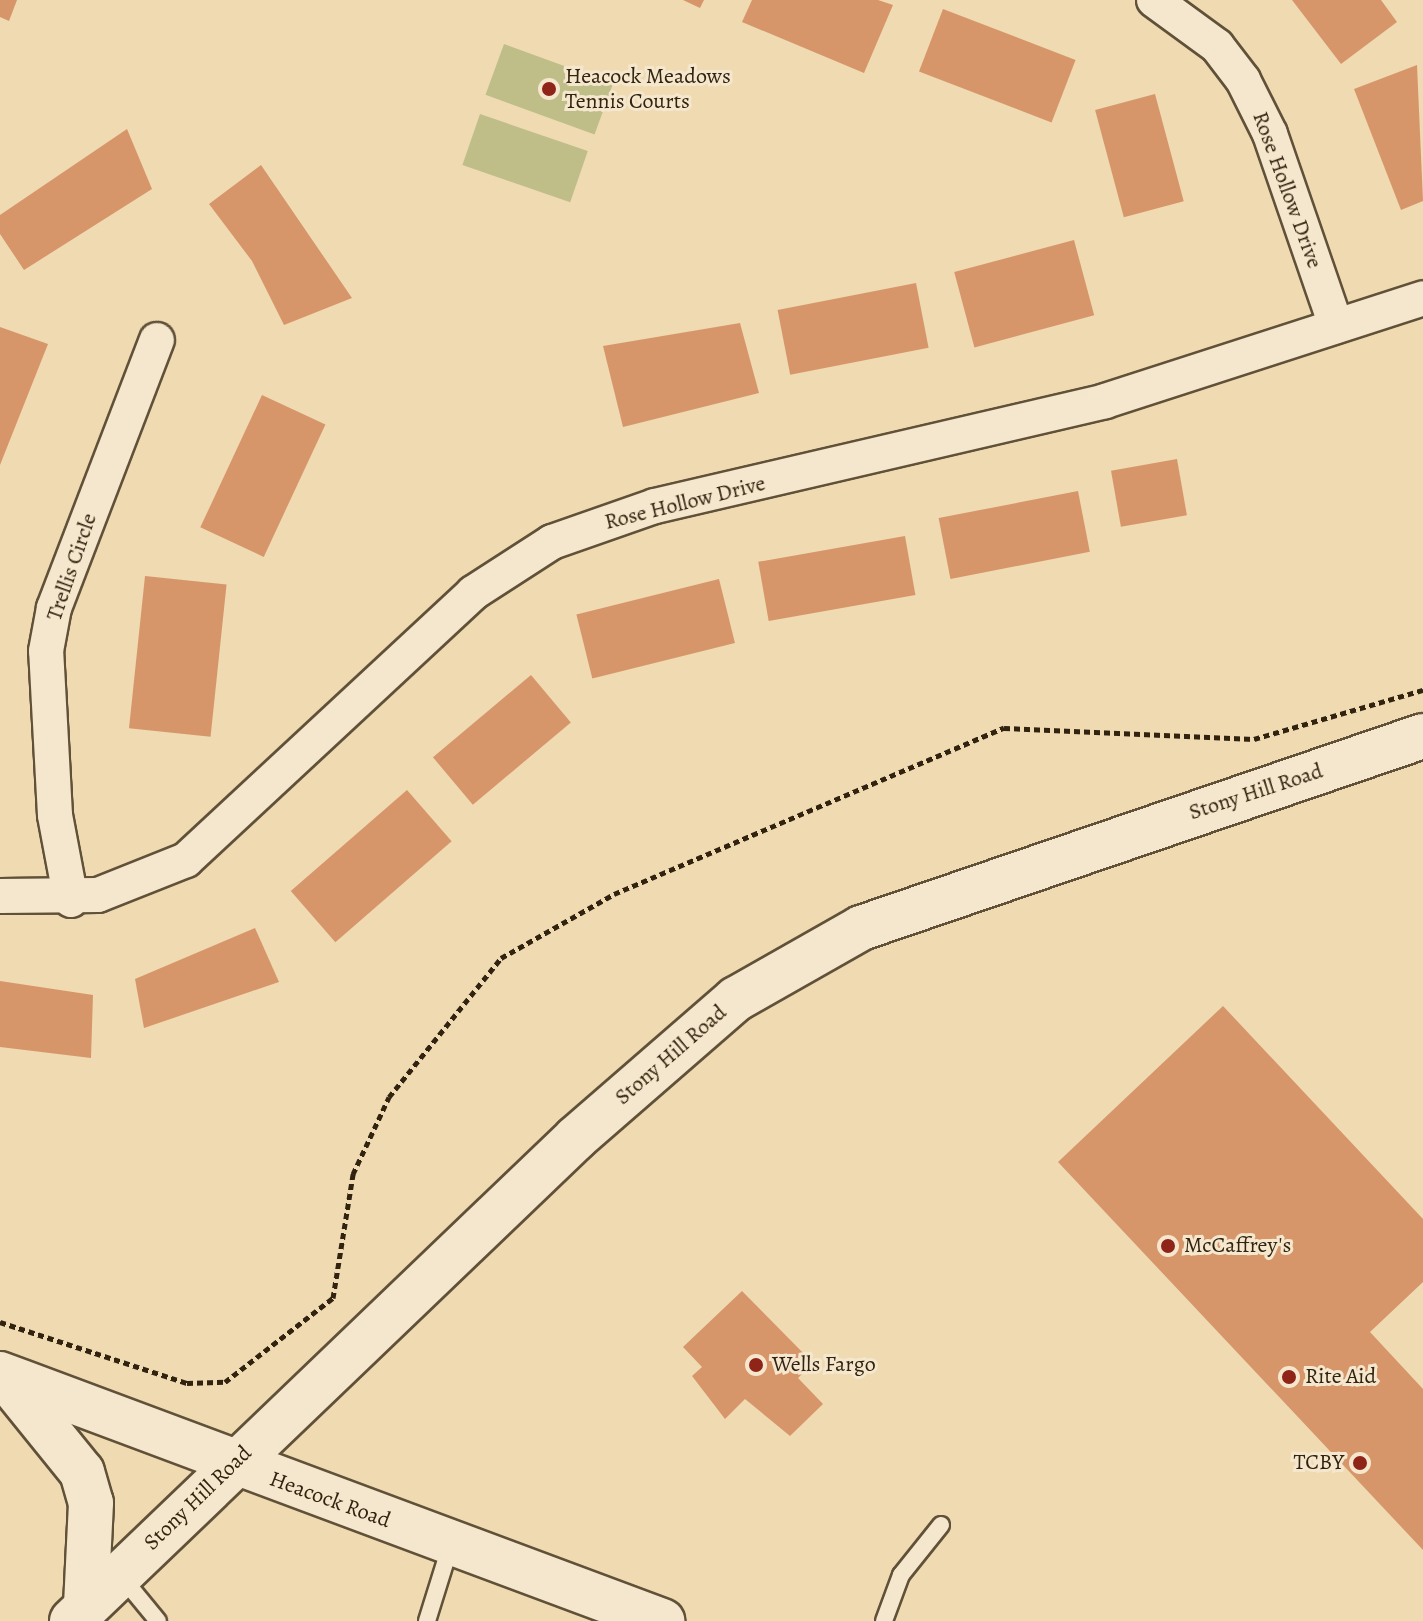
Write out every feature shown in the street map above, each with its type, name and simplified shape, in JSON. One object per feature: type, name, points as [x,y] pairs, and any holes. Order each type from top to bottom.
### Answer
[{"type":"street","name":"Rose Hollow Drive","points":[[1154,0],[1197,28],[1243,80],[1270,134],[1336,326]]},
{"type":"street","name":"Rose Hollow Drive","points":[[0,896],[71,900],[141,883],[221,836],[463,601],[552,542],[655,506],[1105,401],[1423,298]]},
{"type":"street","name":"Trellis Circle","points":[[71,900],[55,815],[46,651],[54,608],[157,340]]},
{"type":"street","name":"Stony Hill Road","points":[[79,1614],[232,1464],[669,1055],[796,960],[875,923],[1423,736]]},
{"type":"street","name":"Heacock Road","points":[[2,1375],[232,1464],[662,1621]]},
{"type":"street","points":[[2,1375],[82,1472],[91,1503],[79,1614]]},
{"type":"lane","points":[[884,1621],[901,1575],[941,1525]]},
{"type":"lane","points":[[427,1621],[451,1544]]},
{"type":"lane","points":[[120,1574],[158,1621]]},
{"type":"path","points":[[0,1322],[187,1383],[225,1382],[333,1298],[353,1174],[389,1097],[514,951],[614,894],[1004,728],[1254,739],[1423,690]]},
{"type":"shaded area","name":"Heacock Meadows Tennis Courts","points":[[504,44],[613,84],[595,134],[486,95]]},
{"type":"shaded area","name":"Heacock Meadows Tennis Courts","points":[[480,114],[588,151],[570,202],[462,165]]},
{"type":"building","points":[[0,0],[17,0],[9,21],[0,17]]},
{"type":"building","points":[[683,0],[704,0],[700,8]]},
{"type":"building","points":[[752,0],[878,0],[893,5],[864,73],[742,22]]},
{"type":"building","points":[[1292,0],[1381,0],[1397,22],[1341,64]]},
{"type":"building","points":[[943,9],[1076,60],[1052,122],[919,72]]},
{"type":"building","points":[[1417,65],[1423,201],[1401,210],[1354,89]]},
{"type":"building","points":[[1155,94],[1184,201],[1124,217],[1095,110]]},
{"type":"building","points":[[127,129],[152,189],[24,270],[0,234],[0,215]]},
{"type":"building","points":[[261,165],[352,298],[284,325],[252,261],[209,204]]},
{"type":"building","points":[[1074,240],[1094,315],[974,347],[954,272]]},
{"type":"building","points":[[916,283],[929,348],[790,375],[778,310]]},
{"type":"building","points":[[740,323],[759,393],[623,427],[603,346]]},
{"type":"building","points":[[0,327],[48,344],[0,465]]},
{"type":"building","points":[[262,395],[325,425],[264,557],[200,527]]},
{"type":"building","points":[[1177,459],[1187,515],[1121,527],[1111,471]]},
{"type":"building","points":[[1078,491],[1090,552],[950,579],[939,518]]},
{"type":"building","points":[[905,536],[915,595],[769,621],[758,562]]},
{"type":"building","points":[[145,576],[227,585],[211,737],[129,728]]},
{"type":"building","points":[[719,579],[735,643],[592,679],[576,615]]},
{"type":"building","points":[[531,675],[571,722],[473,805],[433,757]]},
{"type":"building","points":[[407,790],[452,841],[335,942],[291,891]]},
{"type":"building","points":[[255,928],[279,982],[144,1028],[135,979]]},
{"type":"building","points":[[0,981],[93,995],[91,1058],[0,1047]]},
{"type":"building","points":[[1223,1006],[1423,1219],[1423,1282],[1370,1332],[1423,1389],[1423,1550],[1058,1162]]},
{"type":"building","name":"Wells Fargo","points":[[742,1291],[813,1363],[798,1378],[823,1404],[790,1436],[745,1399],[725,1419],[692,1376],[702,1367],[683,1347]]},
{"type":"place","name":"Heacock Meadows Tennis Courts","points":[[549,89]]},
{"type":"place","name":"McCaffrey's","points":[[1168,1246]]},
{"type":"place","name":"Wells Fargo","points":[[756,1365]]},
{"type":"place","name":"Rite Aid","points":[[1289,1377]]},
{"type":"place","name":"TCBY","points":[[1360,1463]]}]
